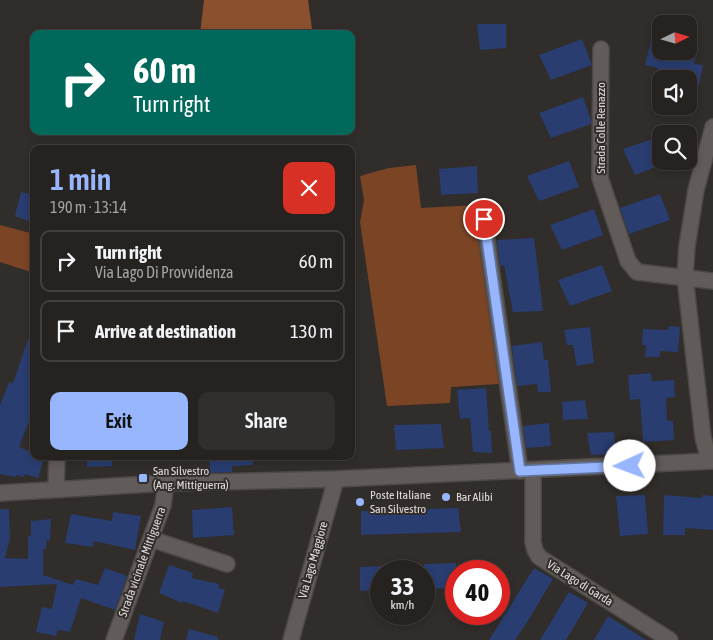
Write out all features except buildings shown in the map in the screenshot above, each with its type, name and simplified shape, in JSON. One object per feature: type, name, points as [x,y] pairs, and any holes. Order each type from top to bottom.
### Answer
[{"type":"street","name":"Strada Colle Renazzo","points":[[601,49],[600,178],[628,260],[637,272],[713,281]]},
{"type":"street","points":[[0,493],[166,483],[336,479],[711,461],[703,438],[685,277],[687,246],[696,190],[713,127]]},
{"type":"street","name":"Via Lago di Garda","points":[[484,219],[527,471],[535,550],[540,557],[670,640]]},
{"type":"street","points":[[56,489],[58,460]]},
{"type":"street","name":"Via Lago Maggiore","points":[[291,640],[336,479]]},
{"type":"street","name":"Strada vicinale Mittiguerra","points":[[114,640],[163,505],[166,483]]},
{"type":"street","points":[[151,539],[227,564]]},
{"type":"shaded area","points":[[204,0],[308,0],[312,29],[200,30]]},
{"type":"shaded area","points":[[416,165],[421,208],[476,205],[499,384],[451,387],[450,403],[387,406],[360,222],[364,200],[360,176],[389,168]]},
{"type":"shaded area","points":[[0,225],[30,233],[30,272],[0,262]]},
{"type":"place","name":"San Silvestro (Ang. Mittiguerra)","points":[[143,478]]},
{"type":"place","name":"Bar Alibi","points":[[446,497]]},
{"type":"place","name":"Poste Italiane San Silvestro","points":[[360,502]]},
{"type":"route","points":[[484,219],[520,471],[630,466]]}]
